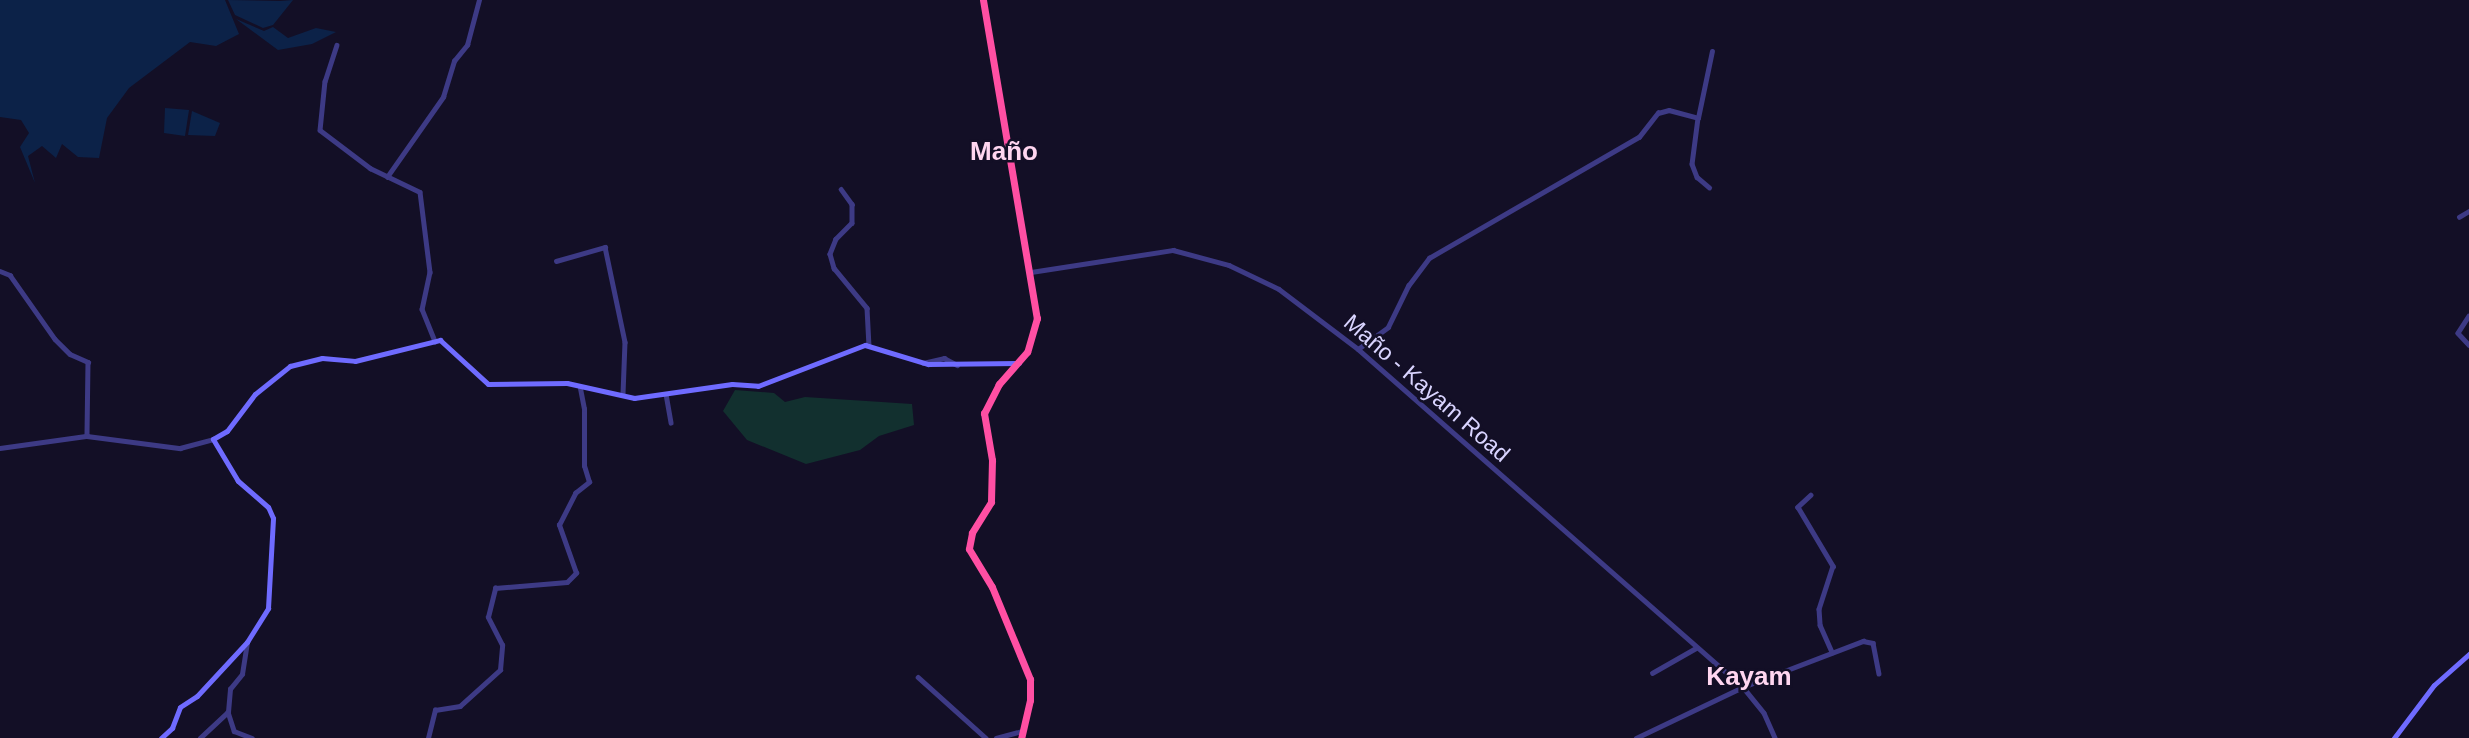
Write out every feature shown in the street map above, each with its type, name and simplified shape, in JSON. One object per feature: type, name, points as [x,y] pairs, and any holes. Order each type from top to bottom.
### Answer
[{"type":"highway","points":[[983,0],[1037,318],[1035,337],[1019,363],[999,384],[984,413],[992,460],[992,494],[972,533],[970,549],[992,587],[1030,679],[1022,735]]},
{"type":"street","points":[[387,177],[443,97],[454,61],[467,45],[479,0]]},
{"type":"street","points":[[337,45],[325,81],[320,130],[387,177],[420,192],[430,272],[422,309],[435,341]]},
{"type":"street","points":[[1709,187],[1697,177],[1692,164],[1698,118],[1712,51]]},
{"type":"street","points":[[1359,349],[1388,327],[1408,286],[1429,258],[1639,137],[1658,113],[1669,110],[1698,118]]},
{"type":"street","points":[[841,188],[852,204],[852,223],[836,239],[830,254],[834,268],[867,308],[869,345]]},
{"type":"street","points":[[2459,216],[2469,211]]},
{"type":"street","points":[[556,261],[605,247],[625,342],[623,394]]},
{"type":"street","name":"Maño - Kayam Road","points":[[1031,272],[1160,251],[1193,253],[1279,289],[1359,349],[1743,687],[1764,713],[1775,738]]},
{"type":"street","points":[[0,271],[10,275],[55,339],[70,354],[88,362],[87,436]]},
{"type":"street","points":[[2469,317],[2458,333],[2469,345]]},
{"type":"street","points":[[0,448],[87,436],[180,448],[213,439],[227,431],[255,394],[290,366],[322,358],[355,361],[435,341],[449,344],[483,382],[548,382],[634,398],[732,384],[758,386],[869,345],[922,363],[1019,363]]},
{"type":"street","points":[[428,738],[435,710],[460,706],[500,670],[502,645],[488,617],[495,588],[567,582],[576,573],[559,525],[575,493],[589,482],[584,466],[584,409],[580,388]]},
{"type":"street","points":[[666,394],[671,423]]},
{"type":"street","points":[[161,738],[172,728],[180,708],[198,696],[247,642],[268,608],[274,518],[268,507],[238,481],[213,439]]},
{"type":"street","points":[[1811,495],[1798,507],[1833,566],[1819,609],[1820,625],[1832,652]]},
{"type":"street","points":[[1636,738],[1743,687],[1872,639],[1879,673]]},
{"type":"street","points":[[247,642],[242,674],[230,689],[228,712],[240,736],[252,738]]},
{"type":"street","points":[[1652,673],[1696,648]]},
{"type":"street","points":[[2394,738],[2434,685],[2469,654]]},
{"type":"street","points":[[918,677],[986,738]]},
{"type":"street","points":[[200,738],[228,712]]},
{"type":"street","points":[[996,738],[1022,735]]},
{"type":"green space","points":[[735,390],[774,393],[785,402],[805,397],[912,404],[914,425],[879,436],[860,450],[806,464],[747,440],[723,411]]},
{"type":"water","points":[[0,0],[225,0],[239,34],[216,46],[190,42],[129,88],[107,118],[99,158],[78,157],[62,144],[56,158],[42,146],[28,156],[35,183],[20,147],[29,133],[21,120],[0,117]]},
{"type":"water","points":[[228,0],[293,0],[273,25],[263,28],[235,15]]},
{"type":"water","points":[[236,19],[264,31],[273,27],[288,38],[316,28],[336,32],[312,44],[278,50]]},
{"type":"water","points":[[165,108],[189,110],[185,136],[164,133]]},
{"type":"water","points":[[192,111],[220,123],[215,136],[188,135]]},
{"type":"district","name":"Maño","points":[[1004,152]]},
{"type":"district","name":"Kayam","points":[[1749,677]]}]
